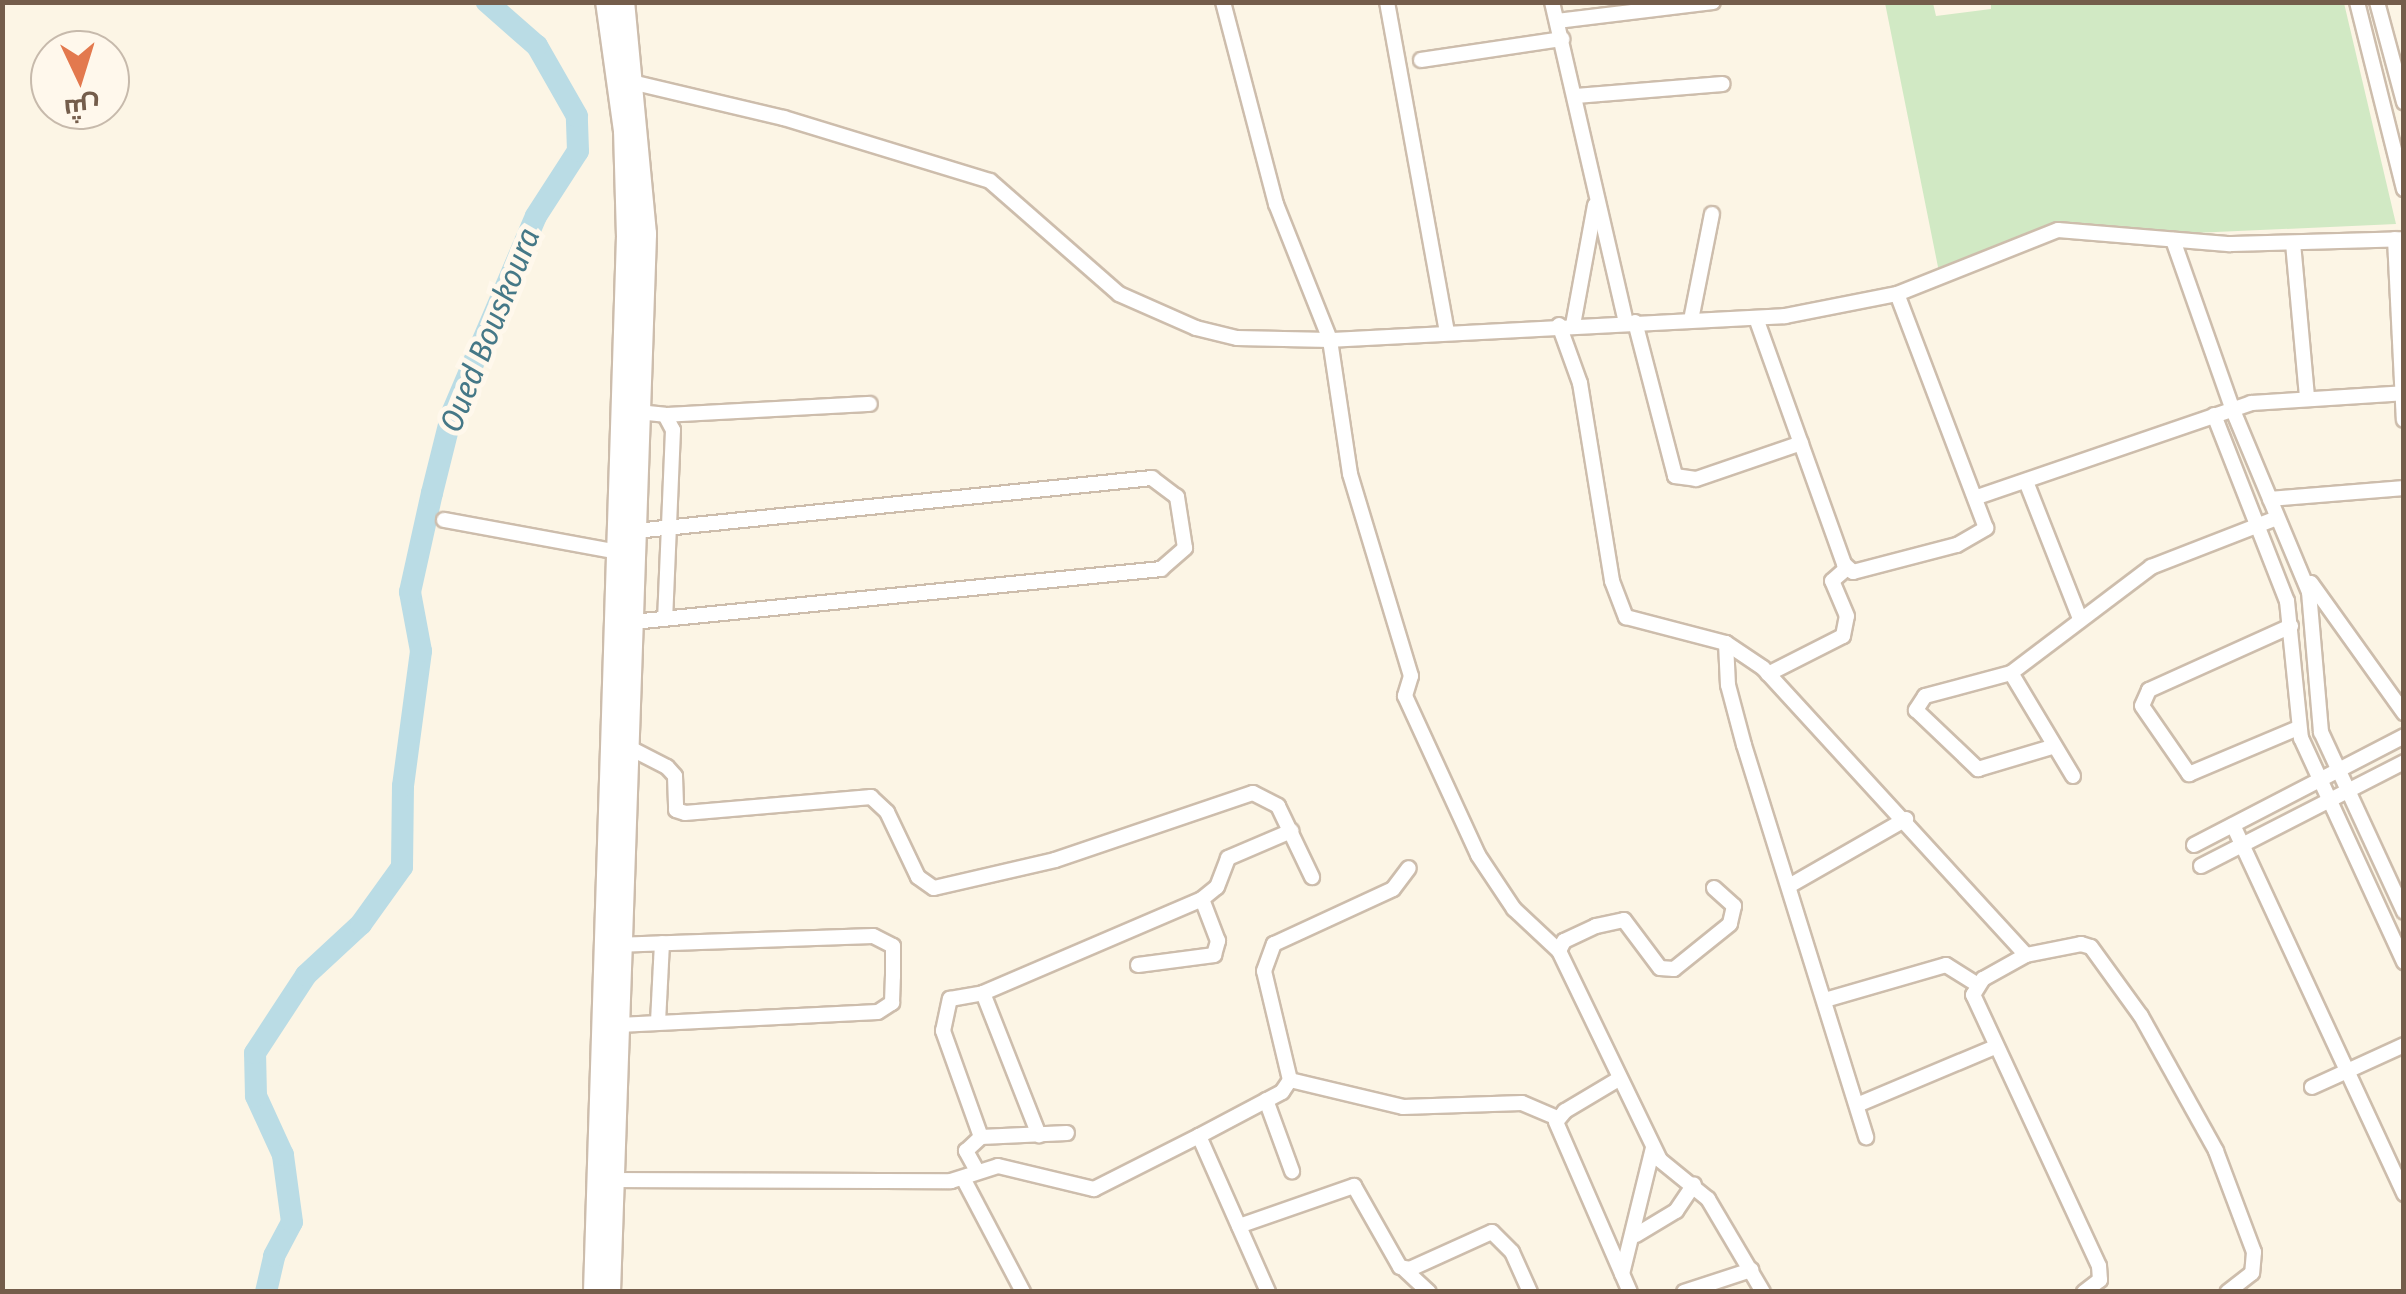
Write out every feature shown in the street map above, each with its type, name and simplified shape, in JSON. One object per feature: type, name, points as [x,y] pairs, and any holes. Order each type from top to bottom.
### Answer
[{"type":"main road","points":[[606,2],[626,81],[646,234],[633,622],[605,1180],[610,1292]]},
{"type":"main road","points":[[594,1292],[619,1025],[616,933],[620,552],[628,237],[624,2]]},
{"type":"street","points":[[1223,2],[1276,204],[1330,340],[1350,474],[1411,676],[1405,696],[1478,855],[1514,908],[1559,951],[1653,1148],[1694,1184],[1763,1292]]},
{"type":"street","points":[[1387,2],[1447,333]]},
{"type":"street","points":[[1552,2],[1630,322],[1675,476],[1696,479],[1801,443]]},
{"type":"street","points":[[1558,21],[1713,2]]},
{"type":"street","points":[[2358,2],[2404,188]]},
{"type":"street","points":[[2378,2],[2404,102]]},
{"type":"street","points":[[1421,60],[1562,39]]},
{"type":"street","points":[[626,81],[990,181],[1119,294],[1196,328],[1237,338],[1330,340],[1756,318],[1897,294],[2048,232],[2293,243],[2399,239],[2404,420]]},
{"type":"street","points":[[1576,96],[1723,84]]},
{"type":"street","points":[[1597,194],[1566,325],[1580,382],[1619,605],[1638,624],[1726,643],[1768,674],[1799,714],[1906,818],[2026,954]]},
{"type":"street","points":[[1692,320],[1712,214]]},
{"type":"street","points":[[2173,240],[2232,408],[2299,566],[2312,609],[2316,710],[2338,770],[2404,912]]},
{"type":"street","points":[[2293,243],[2308,397]]},
{"type":"street","points":[[1768,674],[1842,636],[1847,616],[1832,581],[1848,568],[1862,570],[1982,536],[1986,523],[1978,498],[1897,294]]},
{"type":"street","points":[[1756,318],[1848,568]]},
{"type":"street","points":[[1978,498],[2027,484],[2232,408],[2308,397],[2403,393]]},
{"type":"street","points":[[638,412],[665,415],[870,404]]},
{"type":"street","points":[[665,415],[673,430],[665,619]]},
{"type":"street","points":[[2214,415],[2258,525],[2291,624],[2298,728],[2404,962]]},
{"type":"street","points":[[633,622],[1161,569],[1185,548],[1178,497],[1152,478],[636,531]]},
{"type":"street","points":[[2027,484],[2080,616]]},
{"type":"street","points":[[2270,499],[2404,488]]},
{"type":"street","points":[[2052,747],[1978,769],[1916,710],[1926,696],[2011,673],[2080,616],[2151,567],[2278,518]]},
{"type":"street","points":[[444,520],[620,552]]},
{"type":"street","points":[[2299,566],[2404,713]]},
{"type":"street","points":[[2298,728],[2190,774],[2142,706],[2149,690],[2291,624],[2312,609]]},
{"type":"street","points":[[2291,624],[2314,634]]},
{"type":"street","points":[[1726,643],[1728,686],[1866,1137]]},
{"type":"street","points":[[2011,673],[2052,747],[2073,776]]},
{"type":"street","points":[[2194,845],[2404,736]]},
{"type":"street","points":[[626,746],[667,767],[674,776],[676,810],[685,813],[871,797],[887,812],[918,877],[934,888],[1056,860],[1245,794],[1269,797],[1291,831],[1312,877]]},
{"type":"street","points":[[2201,866],[2404,762]]},
{"type":"street","points":[[1789,886],[1906,818]]},
{"type":"street","points":[[2233,825],[2404,1194]]},
{"type":"street","points":[[981,1137],[943,1031],[950,999],[984,993],[1202,899],[1217,887],[1228,858],[1291,831]]},
{"type":"street","points":[[1290,1080],[1264,970],[1267,952],[1274,944],[1392,889],[1409,868]]},
{"type":"street","points":[[1559,951],[1564,942],[1596,926],[1624,920],[1660,968],[1674,969],[1730,924],[1734,906],[1714,888]]},
{"type":"street","points":[[1138,966],[1214,955],[1218,941],[1202,899]]},
{"type":"street","points":[[616,933],[662,943],[887,938],[893,946],[892,1003],[871,1014],[619,1025]]},
{"type":"street","points":[[658,1022],[662,943]]},
{"type":"street","points":[[2084,1292],[2100,1280],[2099,1266],[1973,995],[1977,984],[2026,954],[2092,947],[2150,1032],[2204,1125],[2250,1237],[2252,1273],[2228,1292]]},
{"type":"street","points":[[1825,1000],[1946,965],[1977,984]]},
{"type":"street","points":[[984,993],[1039,1134]]},
{"type":"street","points":[[2312,1087],[2404,1044]]},
{"type":"street","points":[[1856,1106],[1995,1046]]},
{"type":"street","points":[[605,1180],[964,1180],[976,1169],[1025,1168],[1094,1189],[1266,1100],[1290,1080]]},
{"type":"street","points":[[1290,1080],[1404,1107],[1522,1103],[1557,1118],[1630,1292]]},
{"type":"street","points":[[1557,1118],[1618,1080]]},
{"type":"street","points":[[1266,1100],[1292,1172]]},
{"type":"street","points":[[976,1169],[966,1151],[981,1137],[1067,1133]]},
{"type":"street","points":[[1199,1136],[1268,1292]]},
{"type":"street","points":[[1622,1274],[1636,1235],[1653,1148]]},
{"type":"street","points":[[964,1180],[1023,1292]]},
{"type":"street","points":[[1636,1235],[1676,1211],[1694,1184]]},
{"type":"street","points":[[1239,1226],[1354,1186],[1404,1269],[1429,1292]]},
{"type":"street","points":[[1404,1269],[1492,1232],[1512,1252],[1530,1292]]},
{"type":"street","points":[[1684,1292],[1750,1270]]},
{"type":"green space","points":[[1991,2],[2344,3],[2396,224],[2171,234],[2067,226],[1940,277],[1885,3],[1933,3],[1936,16],[1991,9]]},
{"type":"waterway","name":"Oued Bouskoura","points":[[266,1292],[274,1256],[292,1222],[283,1155],[256,1096],[255,1053],[306,975],[361,924],[402,867],[403,786],[421,651],[410,592],[432,493],[452,413],[536,216],[578,151],[577,116],[537,46],[487,2]]}]
